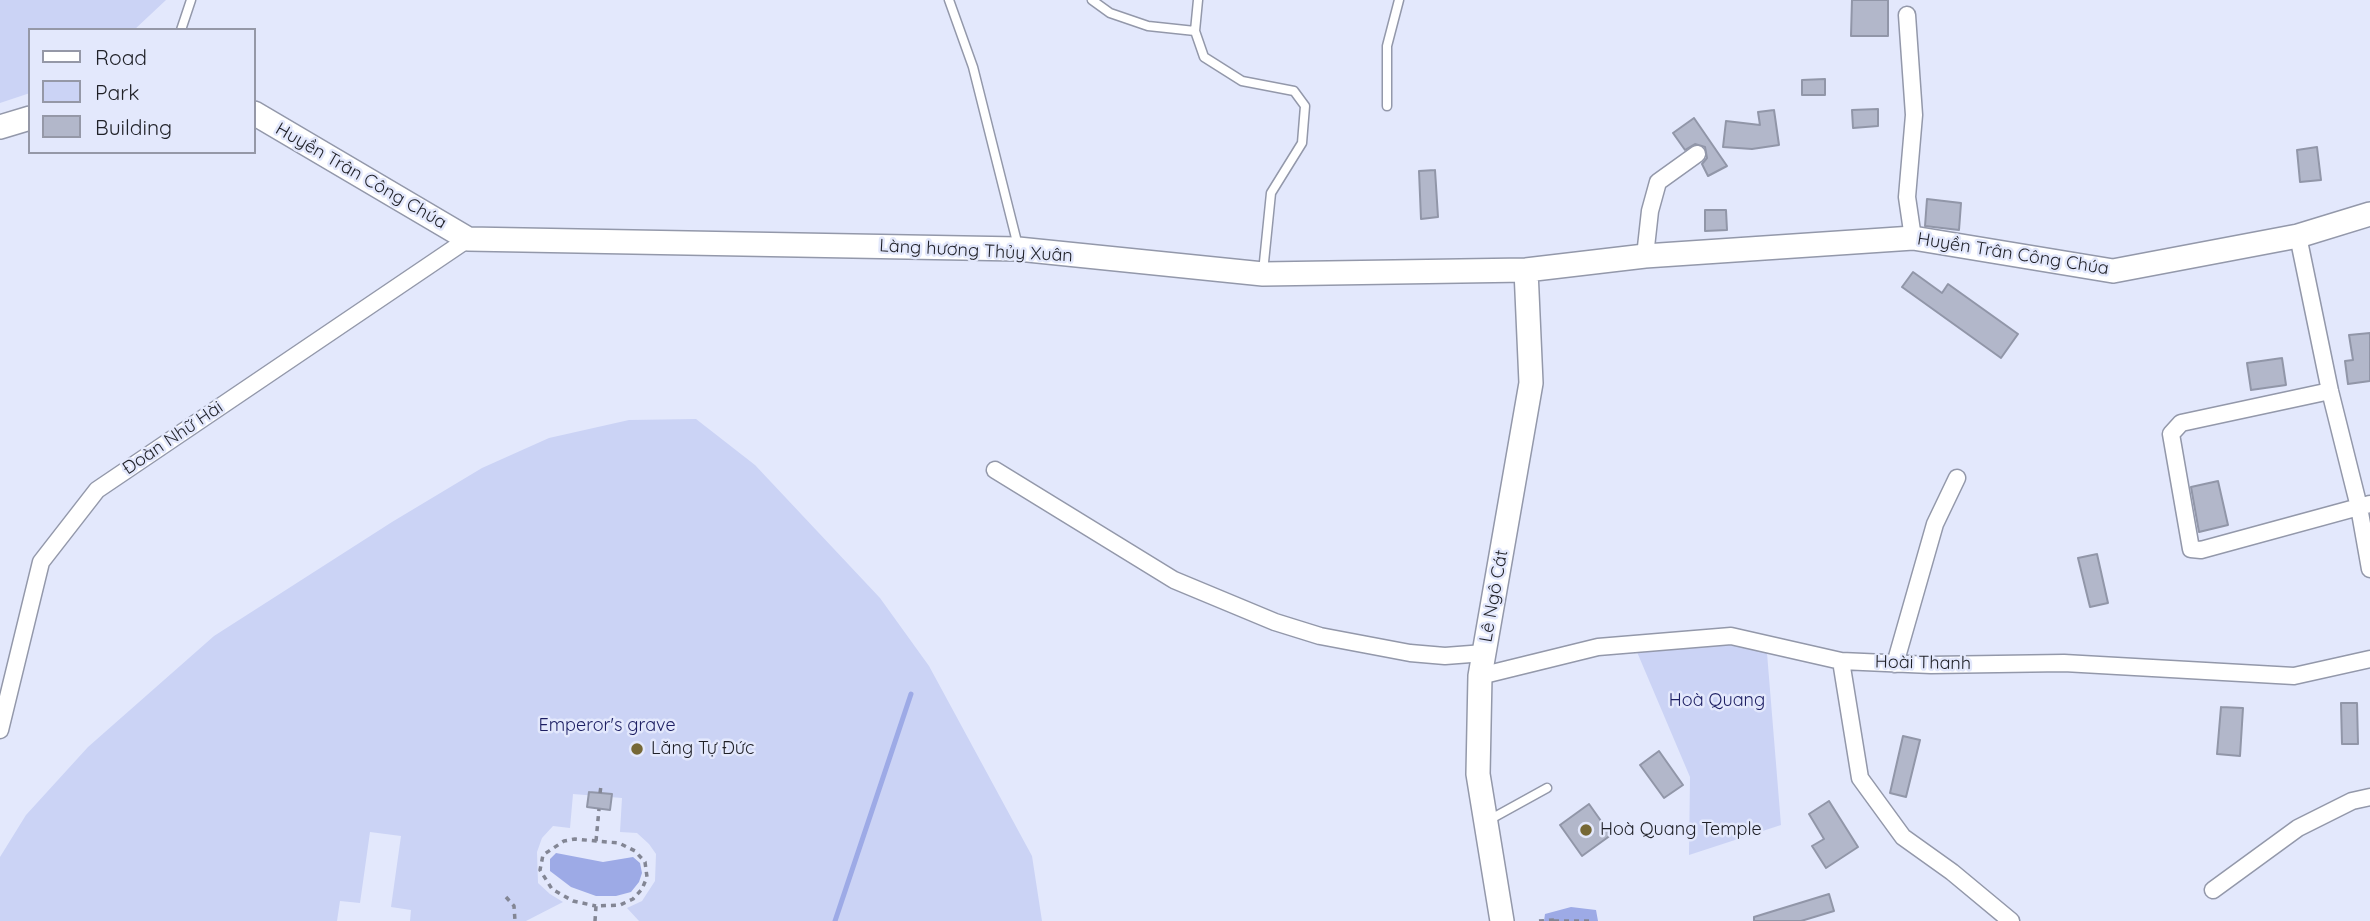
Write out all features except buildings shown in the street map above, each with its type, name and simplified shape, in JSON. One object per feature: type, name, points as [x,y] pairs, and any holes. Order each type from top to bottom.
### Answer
[{"type":"street","points":[[1907,15],[1914,115],[1907,197],[1913,238]]},
{"type":"street","name":"Huyền Trân Công Chúa","points":[[256,114],[468,239]]},
{"type":"street","points":[[0,127],[28,119]]},
{"type":"street","points":[[1645,256],[1650,211],[1658,182],[1696,154]]},
{"type":"street","name":"Huyền Trân Công Chúa","points":[[1526,270],[1645,256],[1913,238],[2113,271],[2298,236],[2370,214]]},
{"type":"street","points":[[2298,236],[2330,391],[2364,506],[2370,569]]},
{"type":"street","name":"Làng hương Thủy Xuân","points":[[468,239],[1018,249],[1263,275],[1526,270]]},
{"type":"street","name":"Đoàn Nhữ Hài","points":[[0,730],[41,562],[97,490],[468,239]]},
{"type":"street","name":"Lê Ngô Cát","points":[[1502,921],[1478,774],[1480,676],[1531,383],[1526,270]]},
{"type":"street","points":[[2330,391],[2180,423],[2171,435],[2191,550],[2201,550],[2364,506]]},
{"type":"street","points":[[995,470],[1174,580],[1264,619],[1320,636],[1410,653],[1446,656],[1484,653]]},
{"type":"street","points":[[1895,664],[1935,524],[1957,478]]},
{"type":"street","name":"Hoài Thanh","points":[[1480,676],[1598,646],[1731,636],[1841,661],[1895,664],[2064,663],[2294,676],[2370,659]]},
{"type":"street","points":[[1841,661],[1860,778],[1903,837],[1952,872],[2011,921]]},
{"type":"street","points":[[2213,890],[2298,828],[2352,801],[2370,797]]},
{"type":"lane","points":[[182,28],[191,0]]},
{"type":"lane","points":[[950,0],[973,66],[1018,249]]},
{"type":"lane","points":[[1092,0],[1110,13],[1148,26],[1195,31]]},
{"type":"lane","points":[[1198,0],[1195,31],[1204,57],[1242,81],[1294,92],[1305,106],[1302,143],[1271,193],[1263,275]]},
{"type":"lane","points":[[1387,106],[1387,46],[1399,0]]},
{"type":"lane","points":[[1486,822],[1547,789]]},
{"type":"path","points":[[600,793],[601,786]]},
{"type":"path","points":[[596,841],[599,809]]},
{"type":"path","points":[[575,839],[619,843],[635,851],[645,862],[647,877],[642,889],[633,899],[620,905],[596,906],[573,901],[552,889],[540,870],[543,855],[553,847],[575,839]]},
{"type":"path","points":[[506,897],[514,906],[515,921]]},
{"type":"path","points":[[595,921],[596,906]]},
{"type":"path","points":[[1539,921],[1591,921]]},
{"type":"green space","points":[[0,0],[166,0],[136,28],[28,28],[28,94],[0,103]]},
{"type":"green space","name":"Emperor's grave","points":[[696,419],[755,465],[880,598],[929,666],[1032,856],[1042,921],[639,921],[627,908],[642,901],[655,881],[656,854],[637,833],[620,832],[622,798],[573,794],[570,828],[553,826],[542,838],[537,852],[538,883],[563,902],[526,921],[410,921],[411,910],[391,907],[401,836],[370,832],[360,903],[340,901],[337,921],[0,921],[0,857],[26,815],[88,747],[214,636],[482,468],[549,438],[629,420]]},
{"type":"green space","name":"Hoà Quang","points":[[1716,642],[1767,653],[1781,825],[1689,855],[1690,777],[1637,652]]},
{"type":"water","points":[[556,853],[603,862],[633,857],[640,863],[642,873],[631,892],[616,896],[596,896],[571,887],[550,871],[550,859]]},
{"type":"water","points":[[1571,907],[1596,910],[1598,921],[1544,921],[1545,914]]},
{"type":"waterway","points":[[835,921],[911,694]]},
{"type":"place","name":"Lăng Tự Đức","points":[[637,749]]},
{"type":"place","name":"Hoà Quang Temple","points":[[1586,830]]}]
